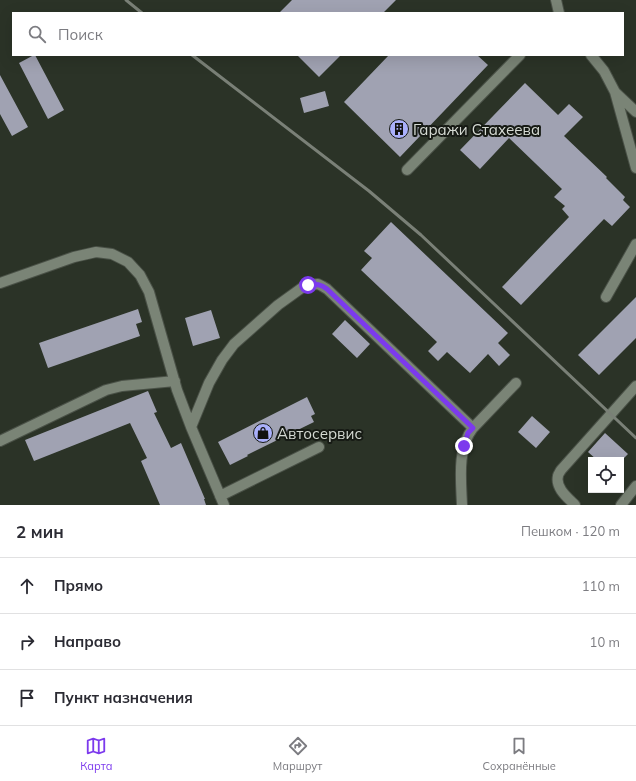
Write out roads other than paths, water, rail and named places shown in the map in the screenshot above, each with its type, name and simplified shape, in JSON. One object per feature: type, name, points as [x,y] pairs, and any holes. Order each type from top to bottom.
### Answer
[{"type":"street","points":[[556,0],[559,12]]},
{"type":"street","points":[[407,170],[519,56]]},
{"type":"street","points":[[592,56],[604,71],[615,92],[636,168]]},
{"type":"street","points":[[615,92],[636,112]]},
{"type":"street","points":[[606,297],[636,244]]},
{"type":"street","points":[[0,283],[74,257],[96,252],[112,254],[128,262],[140,275],[149,292],[175,381],[191,427],[222,500],[319,447]]},
{"type":"street","points":[[191,427],[209,383],[222,360],[234,344],[278,305],[303,287],[313,284],[327,289],[473,428]]},
{"type":"street","points":[[0,441],[106,390],[122,386],[175,381]]},
{"type":"street","points":[[462,505],[460,484],[462,453],[468,433],[516,383]]},
{"type":"street","points":[[575,505],[558,485],[558,477],[561,470],[636,386]]},
{"type":"street","points":[[621,505],[636,486]]},
{"type":"railway","points":[[126,0],[141,12]]},
{"type":"railway","points":[[193,56],[369,191],[421,235],[636,438]]},
{"type":"place","name":"Гаражи Стахеева","points":[[399,129]]},
{"type":"place","name":"Автосервис","points":[[263,433]]}]
